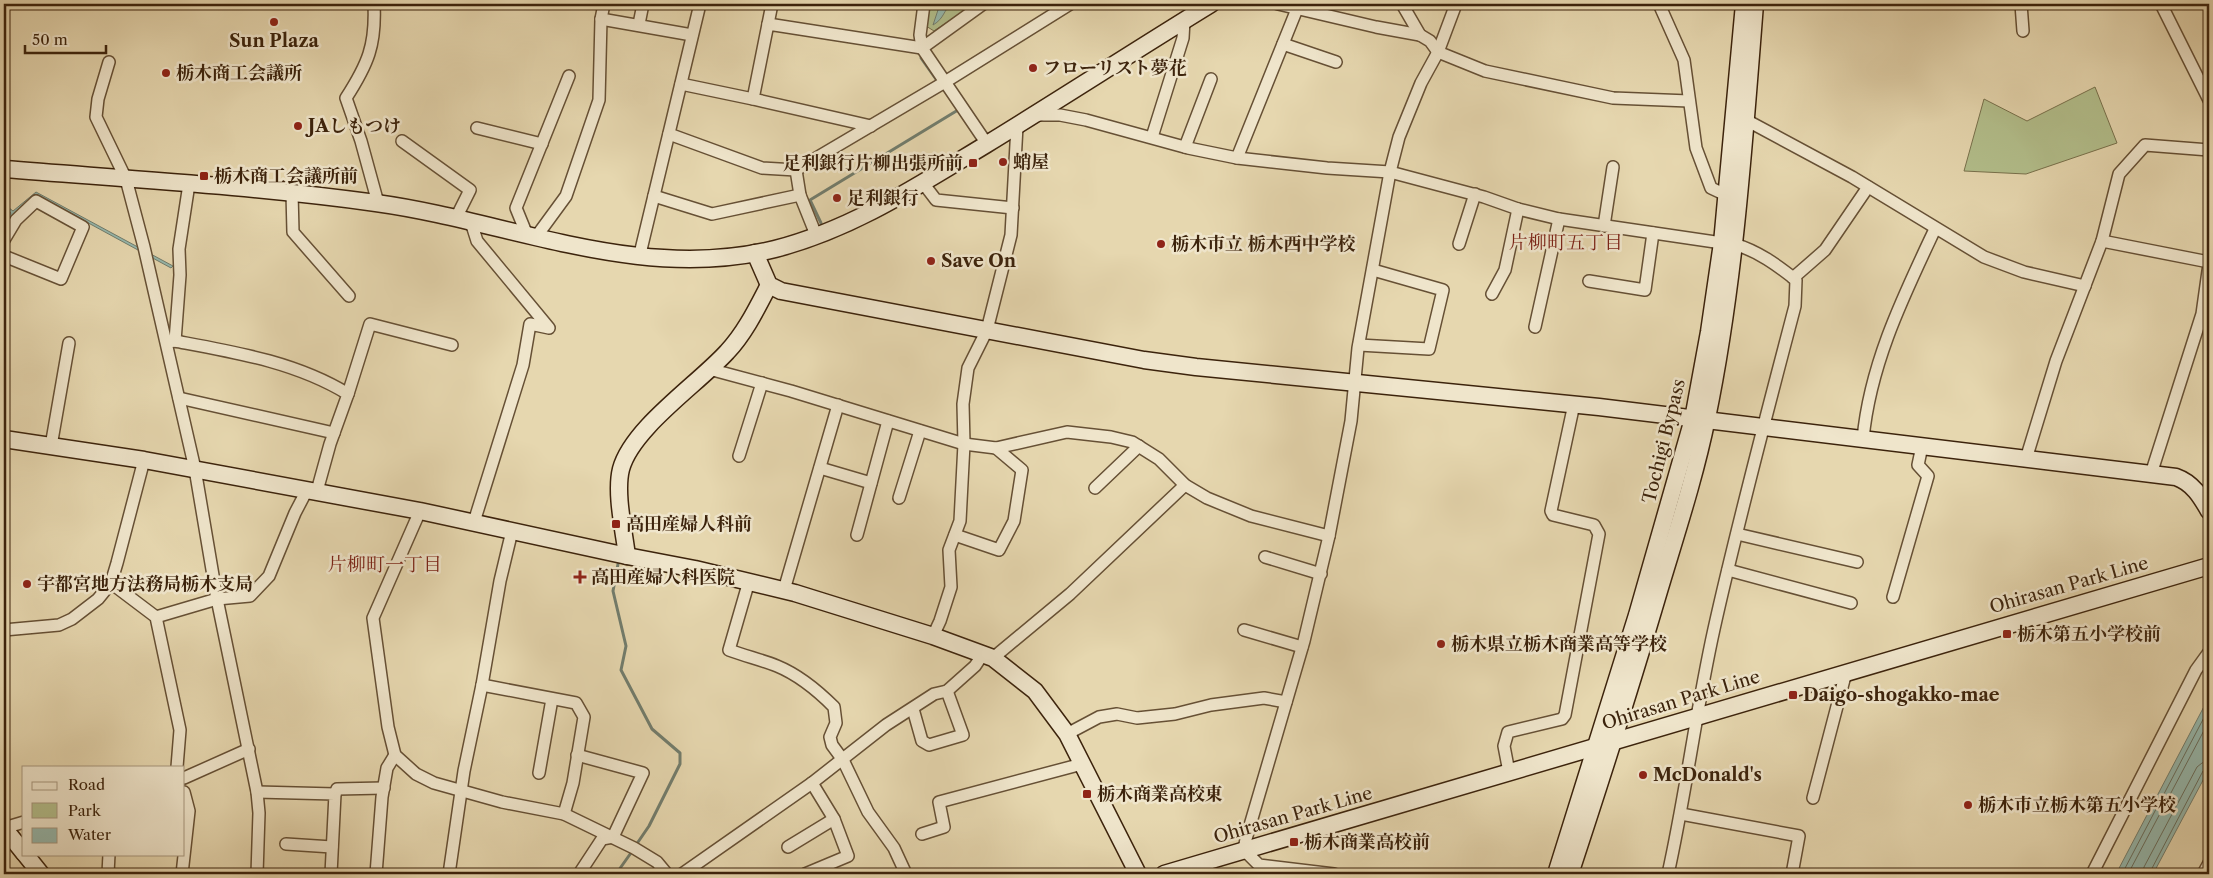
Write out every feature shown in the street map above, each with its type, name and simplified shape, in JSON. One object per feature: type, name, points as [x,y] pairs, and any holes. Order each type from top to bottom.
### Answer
[{"type":"street","points":[[374,4],[372,48],[364,71],[346,98],[361,141],[378,203]]},
{"type":"street","points":[[531,236],[566,196],[599,100],[601,19],[604,4]]},
{"type":"street","points":[[639,24],[643,4]]},
{"type":"street","points":[[639,258],[700,4]]},
{"type":"street","points":[[754,99],[772,4]]},
{"type":"street","points":[[924,4],[920,34],[922,48],[986,144]]},
{"type":"street","points":[[669,134],[762,168],[796,170],[945,82],[1070,4]]},
{"type":"street","points":[[1278,4],[1376,27],[1420,35],[1430,41],[1438,52],[1485,71],[1613,98],[1689,100]]},
{"type":"street","points":[[1402,4],[1420,35]]},
{"type":"street","points":[[1334,874],[1259,865],[1244,850],[1321,574],[1350,428],[1356,383],[1358,345],[1390,172],[1399,137],[1421,83],[1438,52],[1456,4]]},
{"type":"street","points":[[1659,4],[1684,60],[1696,148],[1710,188],[1726,195]]},
{"type":"street","name":"Tochigi Bypass","points":[[1728,244],[1726,195],[1744,4]]},
{"type":"street","name":"Tochigi Bypass","points":[[1570,874],[1615,741],[1676,533],[1699,420],[1709,332],[1728,244],[1746,120],[1756,4]]},
{"type":"street","points":[[2021,4],[2023,31]]},
{"type":"street","points":[[2161,4],[2209,100]]},
{"type":"street","points":[[4,169],[292,193],[378,203],[639,258],[689,260],[755,253],[816,235],[856,220],[923,184],[1036,115],[1206,5]]},
{"type":"street","points":[[768,24],[922,48],[978,6]]},
{"type":"street","points":[[1237,158],[1297,9]]},
{"type":"street","points":[[601,19],[639,24],[692,35]]},
{"type":"street","points":[[1152,137],[1183,38],[1184,20]]},
{"type":"street","points":[[1283,44],[1336,62]]},
{"type":"street","points":[[109,62],[98,99],[96,117],[126,179],[171,342],[179,398],[195,469],[217,599],[257,792],[259,813],[257,874]]},
{"type":"street","points":[[531,236],[516,208],[569,76]]},
{"type":"street","points":[[1184,147],[1211,79]]},
{"type":"street","points":[[681,84],[871,126]]},
{"type":"street","points":[[1036,115],[1060,115],[1086,120],[1184,147],[1237,158],[1327,168],[1390,172],[1475,194],[1518,209],[1560,219],[1728,244],[1746,248],[1777,264],[1796,280],[1795,306],[1728,570],[1696,717],[1681,814],[1668,874]]},
{"type":"street","points":[[1746,120],[1868,187],[1984,257],[2024,272],[2085,286]]},
{"type":"street","points":[[933,636],[951,587],[949,550],[960,521],[964,444],[963,404],[968,368],[988,330],[1011,235],[1017,126]]},
{"type":"street","points":[[478,128],[542,144]]},
{"type":"street","points":[[402,140],[470,190],[464,220],[477,241],[550,328],[530,324],[523,365],[474,522]]},
{"type":"street","points":[[2026,459],[2056,361],[2102,241],[2118,174],[2144,145],[2209,150]]},
{"type":"street","points":[[1604,226],[1613,167]]},
{"type":"street","points":[[796,170],[800,195],[816,235]]},
{"type":"street","points":[[171,342],[180,275],[179,249],[189,184]]},
{"type":"street","points":[[923,184],[936,200],[1013,208]]},
{"type":"street","points":[[1793,278],[1826,250],[1868,187]]},
{"type":"street","points":[[292,193],[293,232],[349,296]]},
{"type":"street","points":[[1459,244],[1475,194]]},
{"type":"street","points":[[654,196],[712,214],[800,195]]},
{"type":"street","points":[[4,240],[16,220],[36,201],[84,228],[61,279],[6,258],[4,270]]},
{"type":"street","points":[[1492,294],[1505,270],[1518,209]]},
{"type":"street","points":[[1535,327],[1560,219]]},
{"type":"street","points":[[1864,439],[1866,408],[1879,358],[1902,300],[1935,229]]},
{"type":"street","points":[[1589,281],[1644,290],[1653,233]]},
{"type":"street","points":[[2102,241],[2209,263],[2202,314],[2152,474]]},
{"type":"street","points":[[755,253],[770,285],[797,295],[1161,362],[1574,404],[2152,474],[2184,480],[2197,492],[2209,511]]},
{"type":"street","points":[[1358,345],[1429,349],[1444,290],[1373,270]]},
{"type":"street","points":[[626,556],[620,490],[621,471],[626,455],[636,440],[727,353],[741,336],[770,285]]},
{"type":"street","points":[[156,617],[217,599],[250,596],[270,576],[295,513],[312,491],[348,394],[370,324],[452,345]]},
{"type":"street","points":[[171,342],[284,365],[333,385],[348,394]]},
{"type":"street","points":[[51,446],[69,343]]},
{"type":"street","points":[[709,369],[838,405],[964,444],[996,448],[1067,432],[1111,437],[1139,446],[1159,459],[1185,486],[1207,498],[1251,516],[1329,536]]},
{"type":"street","points":[[738,456],[762,383]]},
{"type":"street","points":[[179,398],[334,433]]},
{"type":"street","points":[[1509,772],[1504,746],[1508,732],[1562,719],[1565,715],[1599,534],[1594,525],[1553,515],[1551,511],[1574,404]]},
{"type":"street","points":[[784,590],[838,405]]},
{"type":"street","name":"Tochigi Bypass","points":[[1556,874],[1699,420]]},
{"type":"street","points":[[857,535],[888,421]]},
{"type":"street","points":[[899,498],[920,431]]},
{"type":"street","points":[[4,439],[144,460],[420,511],[626,556],[749,580],[933,636],[988,656],[1035,691],[1067,734],[1138,874]]},
{"type":"street","points":[[1095,488],[1139,446]]},
{"type":"street","points":[[1893,598],[1928,476],[1918,465],[1922,446]]},
{"type":"street","points":[[955,535],[999,550],[1014,521],[1022,470],[996,448]]},
{"type":"street","points":[[4,630],[42,628],[72,619],[98,600],[111,583],[144,460]]},
{"type":"street","points":[[820,468],[871,483]]},
{"type":"street","points":[[682,874],[812,783],[886,725],[934,694],[947,691],[975,666],[1070,594],[1185,486]]},
{"type":"street","points":[[420,511],[373,618],[388,727],[395,755],[416,774],[434,783],[502,802],[564,814],[613,837],[657,862],[667,874]]},
{"type":"street","points":[[449,874],[460,789],[482,685],[500,581],[512,531]]},
{"type":"street","points":[[1737,534],[1857,562]]},
{"type":"street","points":[[1265,557],[1321,574]]},
{"type":"street","name":"Ohirasan Park Line","points":[[1164,874],[1196,870],[1244,850],[2209,566]]},
{"type":"street","points":[[1728,570],[1851,603]]},
{"type":"street","points":[[749,580],[729,650],[778,666],[800,678],[834,707],[836,723],[830,737],[832,745],[843,760],[868,812],[894,848],[906,874]]},
{"type":"street","points":[[111,583],[156,617],[180,730],[177,766]]},
{"type":"street","points":[[1244,630],[1302,647]]},
{"type":"street","points":[[2092,874],[2196,670],[2209,652]]},
{"type":"street","points":[[1813,798],[1846,672]]},
{"type":"street","points":[[482,685],[576,703],[584,717],[573,783],[564,814]]},
{"type":"street","points":[[913,709],[922,742],[929,745],[964,735],[947,691]]},
{"type":"street","points":[[1067,734],[1099,717],[1116,714],[1137,718],[1175,714],[1211,704],[1264,698],[1286,702]]},
{"type":"street","points":[[539,773],[552,699]]},
{"type":"street","points":[[185,778],[249,748]]},
{"type":"street","points":[[376,874],[387,768],[395,755]]},
{"type":"street","points":[[578,755],[643,773],[613,837]]},
{"type":"street","points":[[922,834],[944,827],[939,802],[1082,764]]},
{"type":"street","points":[[805,874],[848,856],[834,820],[812,783]]},
{"type":"street","points":[[331,874],[335,794],[337,789],[384,788]]},
{"type":"street","points":[[257,792],[335,794]]},
{"type":"street","points":[[185,796],[189,811],[185,847]]},
{"type":"street","points":[[1681,814],[1799,836],[1792,874]]},
{"type":"street","points":[[788,847],[834,820]]},
{"type":"street","points":[[22,823],[4,828],[22,851]]},
{"type":"street","points":[[579,874],[602,839],[613,837]]},
{"type":"street","points":[[286,844],[332,847]]},
{"type":"street","points":[[26,856],[41,874]]},
{"type":"street","points":[[108,874],[109,856]]},
{"type":"street","points":[[182,874],[184,856]]},
{"type":"street","points":[[2203,874],[2209,863]]},
{"type":"green space","points":[[929,4],[974,4],[934,31],[926,26]]},
{"type":"green space","points":[[2095,87],[2117,143],[2026,174],[1964,171],[1984,99],[2027,121]]},
{"type":"water","points":[[944,4],[952,4],[940,20],[933,25],[939,7]]},
{"type":"water","points":[[36,192],[173,266],[171,268],[37,195],[22,206],[13,217],[4,248],[7,220],[11,213],[4,207],[4,204],[13,211]]},
{"type":"water","points":[[2209,697],[2209,769],[2153,874],[2116,874]]},
{"type":"waterway","points":[[921,58],[938,82]]},
{"type":"waterway","points":[[821,223],[810,200],[958,110]]},
{"type":"waterway","points":[[618,564],[613,591],[626,646],[621,670],[652,729],[680,753],[680,764],[649,826],[636,845]]},
{"type":"waterway","points":[[616,874],[633,850]]},
{"type":"place","name":"Sun Plaza","points":[[274,22]]},
{"type":"place","name":"フローリスト夢花","points":[[1033,68]]},
{"type":"place","name":"栃木商工会議所","points":[[166,73]]},
{"type":"place","name":"JAしもつけ","points":[[298,126]]},
{"type":"place","name":"蛸屋","points":[[1003,162]]},
{"type":"place","name":"足利銀行片柳出張所前","points":[[973,163]]},
{"type":"place","name":"栃木商工会議所前","points":[[204,176]]},
{"type":"place","name":"足利銀行","points":[[837,198]]},
{"type":"place","name":"栃木市立 栃木西中学校","points":[[1161,244]]},
{"type":"place","name":"Save On","points":[[931,261]]},
{"type":"place","name":"高田産婦人科前","points":[[616,524]]},
{"type":"place","name":"高田産婦人科医院","points":[[580,577]]},
{"type":"place","name":"宇都宮地方法務局栃木支局","points":[[27,584]]},
{"type":"place","name":"栃木第五小学校前","points":[[2007,634]]},
{"type":"place","name":"栃木県立栃木商業高等学校","points":[[1441,644]]},
{"type":"place","name":"Daigo-shogakko-mae","points":[[1793,695]]},
{"type":"place","name":"McDonald's","points":[[1643,775]]},
{"type":"place","name":"栃木商業高校東","points":[[1087,794]]},
{"type":"place","name":"栃木市立栃木第五小学校","points":[[1968,805]]},
{"type":"place","name":"栃木商業高校前","points":[[1294,842]]},
{"type":"district","name":"片柳町五丁目","points":[[1566,242]]},
{"type":"district","name":"片柳町一丁目","points":[[385,564]]}]
